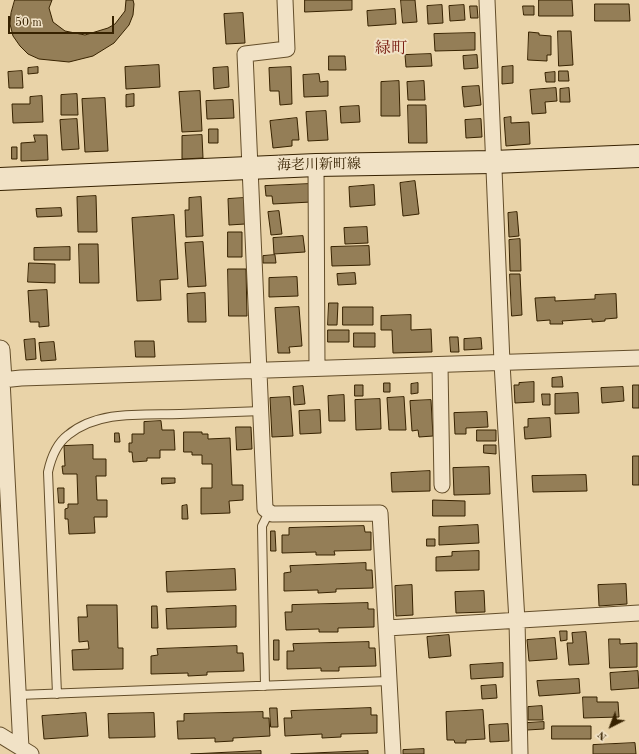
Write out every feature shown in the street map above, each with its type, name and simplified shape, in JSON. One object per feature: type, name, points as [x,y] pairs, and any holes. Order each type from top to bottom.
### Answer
[{"type":"main road","name":"海老川新町線","points":[[0,179],[316,165],[493,162],[639,156]]},
{"type":"street","points":[[285,0],[287,48],[245,54],[249,168],[262,411],[265,509],[272,514],[380,513],[393,754]]},
{"type":"street","points":[[487,0],[502,363],[517,621],[520,754]]},
{"type":"street","points":[[316,165],[317,368]]},
{"type":"street","points":[[0,350],[18,695],[26,751]]},
{"type":"street","points":[[1,380],[639,358]]},
{"type":"street","points":[[440,365],[442,485]]},
{"type":"street","points":[[386,628],[639,613]]},
{"type":"street","points":[[0,735],[26,751]]},
{"type":"lane","points":[[57,694],[48,472],[51,458],[57,446],[67,435],[80,427],[113,416],[262,411]]},
{"type":"lane","points":[[265,686],[262,526],[269,512]]},
{"type":"lane","points":[[18,695],[389,681]]},
{"type":"building","points":[[15,0],[52,0],[49,8],[53,22],[65,31],[85,35],[108,28],[115,24],[125,11],[126,0],[133,0],[134,4],[133,15],[129,25],[114,43],[93,56],[69,62],[39,59],[28,54],[20,46],[13,36],[10,24],[11,13]]},
{"type":"building","points":[[305,0],[352,0],[352,10],[305,12]]},
{"type":"building","points":[[401,0],[415,0],[417,22],[403,23]]},
{"type":"building","points":[[539,0],[572,0],[573,16],[539,16]]},
{"type":"building","points":[[595,4],[629,4],[630,21],[595,21]]},
{"type":"building","points":[[442,5],[443,23],[428,24],[427,6]]},
{"type":"building","points":[[464,5],[465,20],[450,21],[449,6]]},
{"type":"building","points":[[470,6],[477,6],[478,18],[471,18]]},
{"type":"building","points":[[523,6],[534,6],[534,15],[524,15]]},
{"type":"building","points":[[395,9],[396,24],[368,26],[367,11]]},
{"type":"building","points":[[243,13],[245,43],[226,44],[224,14]]},
{"type":"building","points":[[558,31],[571,31],[573,65],[559,66]]},
{"type":"building","points":[[529,32],[551,36],[551,55],[547,55],[547,61],[528,60]]},
{"type":"building","points":[[475,33],[475,50],[435,51],[434,34]]},
{"type":"building","points":[[431,54],[432,66],[406,67],[405,55]]},
{"type":"building","points":[[477,55],[478,68],[464,69],[463,56]]},
{"type":"building","points":[[329,56],[345,56],[346,70],[329,70]]},
{"type":"building","points":[[159,65],[160,87],[126,89],[125,67]]},
{"type":"building","points":[[513,66],[513,83],[502,84],[502,67]]},
{"type":"building","points":[[38,67],[38,73],[28,74],[28,68]]},
{"type":"building","points":[[228,67],[229,87],[214,89],[213,68]]},
{"type":"building","points":[[291,67],[292,104],[280,105],[279,91],[270,91],[269,68]]},
{"type":"building","points":[[22,71],[23,88],[9,88],[8,72]]},
{"type":"building","points":[[559,71],[568,71],[569,81],[559,81]]},
{"type":"building","points":[[555,72],[555,82],[546,82],[545,73]]},
{"type":"building","points":[[319,74],[320,82],[328,81],[328,96],[304,97],[303,75]]},
{"type":"building","points":[[399,81],[400,116],[381,116],[381,82]]},
{"type":"building","points":[[424,81],[425,100],[408,100],[407,82]]},
{"type":"building","points":[[479,86],[481,105],[464,107],[462,87]]},
{"type":"building","points":[[556,88],[557,101],[545,102],[546,113],[532,114],[530,90]]},
{"type":"building","points":[[569,88],[570,102],[560,102],[560,89]]},
{"type":"building","points":[[200,91],[202,131],[182,132],[179,92]]},
{"type":"building","points":[[77,94],[78,115],[61,115],[61,95]]},
{"type":"building","points":[[134,94],[134,106],[126,107],[126,95]]},
{"type":"building","points":[[42,96],[43,122],[13,123],[12,104],[30,104],[30,97]]},
{"type":"building","points":[[105,98],[108,151],[85,152],[82,99]]},
{"type":"building","points":[[233,100],[234,118],[207,119],[206,101]]},
{"type":"building","points":[[408,105],[426,105],[427,143],[409,143]]},
{"type":"building","points":[[359,106],[360,122],[341,123],[340,107]]},
{"type":"building","points":[[326,111],[328,140],[308,141],[306,112]]},
{"type":"building","points":[[511,117],[511,123],[529,122],[530,144],[506,146],[504,118]]},
{"type":"building","points":[[297,118],[299,140],[292,140],[292,146],[273,148],[270,121]]},
{"type":"building","points":[[77,119],[79,149],[62,150],[60,120]]},
{"type":"building","points":[[481,119],[482,137],[466,138],[465,120]]},
{"type":"building","points":[[209,129],[218,129],[218,143],[209,143]]},
{"type":"building","points":[[34,135],[47,135],[48,160],[21,161],[21,143],[35,142]]},
{"type":"building","points":[[202,135],[203,158],[182,159],[182,136]]},
{"type":"building","points":[[12,147],[17,147],[17,159],[12,159]]},
{"type":"building","points":[[415,181],[419,214],[403,216],[400,183]]},
{"type":"building","points":[[310,184],[311,202],[273,204],[272,196],[266,196],[265,186]]},
{"type":"building","points":[[374,185],[375,205],[350,207],[349,187]]},
{"type":"building","points":[[96,196],[97,232],[78,232],[77,197]]},
{"type":"building","points":[[201,197],[203,236],[186,237],[185,210],[189,210],[189,198]]},
{"type":"building","points":[[244,198],[245,224],[229,225],[228,199]]},
{"type":"building","points":[[61,208],[62,216],[37,217],[36,209]]},
{"type":"building","points":[[279,211],[282,234],[271,235],[268,212]]},
{"type":"building","points":[[517,212],[519,236],[509,237],[508,213]]},
{"type":"building","points":[[174,215],[178,279],[160,280],[161,300],[137,301],[132,218]]},
{"type":"building","points":[[367,227],[368,243],[345,244],[344,228]]},
{"type":"building","points":[[228,232],[242,232],[242,257],[228,257]]},
{"type":"building","points":[[303,236],[305,252],[274,254],[273,238]]},
{"type":"building","points":[[520,239],[521,271],[510,271],[509,240]]},
{"type":"building","points":[[203,242],[206,286],[188,287],[185,243]]},
{"type":"building","points":[[79,244],[98,244],[99,283],[80,283]]},
{"type":"building","points":[[369,246],[370,265],[332,266],[331,247]]},
{"type":"building","points":[[70,247],[70,260],[34,260],[34,248]]},
{"type":"building","points":[[275,255],[276,263],[263,263],[263,256]]},
{"type":"building","points":[[29,263],[55,264],[55,283],[28,282]]},
{"type":"building","points":[[228,269],[246,269],[247,316],[229,316]]},
{"type":"building","points":[[355,273],[356,284],[338,285],[337,274]]},
{"type":"building","points":[[510,274],[520,274],[522,315],[512,316]]},
{"type":"building","points":[[297,277],[298,296],[269,297],[269,278]]},
{"type":"building","points":[[47,290],[49,326],[39,327],[39,322],[30,322],[28,291]]},
{"type":"building","points":[[205,293],[206,322],[188,322],[187,294]]},
{"type":"building","points":[[616,294],[617,318],[592,322],[592,319],[562,321],[563,324],[550,324],[550,320],[537,321],[535,298],[555,297],[555,301],[595,299],[595,295]]},
{"type":"building","points":[[329,303],[338,303],[337,325],[328,325]]},
{"type":"building","points":[[299,307],[302,346],[289,347],[290,353],[278,353],[275,308]]},
{"type":"building","points":[[343,307],[373,307],[373,325],[343,325]]},
{"type":"building","points":[[411,315],[411,330],[431,329],[432,352],[393,353],[392,330],[381,330],[381,316]]},
{"type":"building","points":[[328,330],[349,330],[349,342],[328,342]]},
{"type":"building","points":[[354,333],[375,333],[375,347],[354,347]]},
{"type":"building","points":[[450,337],[458,337],[459,352],[451,352]]},
{"type":"building","points":[[481,338],[482,349],[464,350],[464,339]]},
{"type":"building","points":[[35,339],[36,359],[26,360],[24,340]]},
{"type":"building","points":[[135,341],[154,341],[155,357],[136,357]]},
{"type":"building","points":[[54,342],[56,360],[41,361],[39,343]]},
{"type":"building","points":[[562,377],[563,387],[552,387],[552,378]]},
{"type":"building","points":[[534,382],[534,402],[515,403],[514,385],[519,385],[519,383]]},
{"type":"building","points":[[384,383],[390,383],[390,392],[384,392]]},
{"type":"building","points":[[418,383],[418,393],[411,394],[411,384]]},
{"type":"building","points":[[355,385],[363,385],[363,396],[355,396]]},
{"type":"building","points":[[633,385],[639,385],[639,408],[633,408]]},
{"type":"building","points":[[303,386],[305,404],[294,405],[293,387]]},
{"type":"building","points":[[623,387],[624,401],[602,403],[601,388]]},
{"type":"building","points":[[578,393],[579,413],[555,414],[555,394]]},
{"type":"building","points":[[542,394],[550,394],[550,405],[543,405]]},
{"type":"building","points":[[344,395],[345,421],[329,421],[328,396]]},
{"type":"building","points":[[290,397],[293,436],[272,437],[270,398]]},
{"type":"building","points":[[404,397],[406,430],[389,430],[387,398]]},
{"type":"building","points":[[380,399],[381,429],[356,430],[355,400]]},
{"type":"building","points":[[431,400],[433,436],[419,437],[418,430],[412,431],[410,401]]},
{"type":"building","points":[[320,410],[321,433],[300,434],[299,411]]},
{"type":"building","points":[[487,412],[488,427],[466,428],[466,434],[455,434],[454,413]]},
{"type":"building","points":[[550,418],[551,437],[525,439],[524,427],[528,427],[528,419]]},
{"type":"building","points":[[161,421],[162,430],[174,430],[175,450],[160,450],[160,458],[147,458],[147,461],[133,462],[132,452],[129,452],[129,443],[132,443],[132,434],[144,434],[144,422]]},
{"type":"building","points":[[236,427],[251,427],[252,449],[237,450]]},
{"type":"building","points":[[477,430],[496,430],[496,441],[477,441]]},
{"type":"building","points":[[184,432],[202,432],[202,434],[208,434],[208,439],[230,438],[232,485],[243,485],[243,500],[229,501],[230,513],[201,514],[201,488],[212,488],[212,464],[202,464],[202,455],[192,455],[192,452],[184,452]]},
{"type":"building","points":[[115,433],[119,433],[120,442],[115,442]]},
{"type":"building","points":[[93,445],[93,459],[106,459],[106,476],[96,476],[97,500],[107,500],[107,517],[94,517],[95,533],[69,534],[68,519],[65,519],[65,509],[68,508],[68,504],[78,504],[77,474],[63,474],[62,466],[65,466],[64,446]]},
{"type":"building","points":[[484,445],[496,445],[496,454],[484,453]]},
{"type":"building","points":[[633,456],[639,456],[639,485],[633,485]]},
{"type":"building","points":[[489,467],[490,494],[454,495],[453,468]]},
{"type":"building","points":[[430,471],[430,491],[392,492],[391,473]]},
{"type":"building","points":[[586,475],[587,491],[533,492],[532,476]]},
{"type":"building","points":[[162,478],[175,478],[175,483],[162,484]]},
{"type":"building","points":[[58,488],[64,488],[64,503],[59,503]]},
{"type":"building","points":[[433,500],[465,501],[465,516],[433,516]]},
{"type":"building","points":[[187,505],[188,519],[182,519],[182,506]]},
{"type":"building","points":[[478,525],[479,543],[439,545],[439,527]]},
{"type":"building","points":[[364,526],[365,532],[371,532],[371,550],[334,551],[335,555],[316,555],[316,552],[282,553],[282,535],[289,535],[289,528]]},
{"type":"building","points":[[271,531],[275,531],[276,551],[271,551]]},
{"type":"building","points":[[427,539],[435,539],[435,546],[427,546]]},
{"type":"building","points":[[479,551],[479,570],[436,571],[436,557],[452,556],[452,552]]},
{"type":"building","points":[[366,563],[366,570],[372,570],[373,588],[336,589],[336,592],[318,593],[318,590],[284,591],[284,573],[291,572],[290,566]]},
{"type":"building","points":[[235,569],[236,590],[167,592],[166,572]]},
{"type":"building","points":[[626,584],[627,604],[599,606],[598,585]]},
{"type":"building","points":[[412,585],[413,615],[396,616],[395,586]]},
{"type":"building","points":[[484,591],[485,612],[456,613],[455,592]]},
{"type":"building","points":[[368,603],[368,609],[374,609],[374,627],[338,628],[338,632],[319,632],[319,629],[286,630],[285,612],[292,612],[292,605]]},
{"type":"building","points":[[87,605],[117,605],[118,648],[123,648],[123,669],[73,670],[72,650],[89,649],[88,641],[79,642],[78,617],[87,617]]},
{"type":"building","points":[[152,606],[157,606],[158,628],[152,628]]},
{"type":"building","points":[[236,606],[236,627],[167,629],[166,609]]},
{"type":"building","points":[[560,631],[567,631],[567,640],[561,641]]},
{"type":"building","points":[[586,632],[589,664],[569,665],[567,643],[573,643],[572,633]]},
{"type":"building","points":[[449,635],[451,656],[429,658],[427,637]]},
{"type":"building","points":[[555,638],[557,659],[529,661],[527,640]]},
{"type":"building","points":[[609,639],[620,639],[620,644],[637,643],[637,667],[610,668]]},
{"type":"building","points":[[274,640],[279,640],[279,660],[274,660]]},
{"type":"building","points":[[369,642],[369,648],[375,648],[376,666],[339,667],[339,671],[321,671],[321,668],[287,669],[287,651],[294,651],[293,644]]},
{"type":"building","points":[[237,646],[237,653],[243,653],[244,671],[207,672],[207,675],[188,676],[188,673],[151,674],[151,656],[158,655],[157,649]]},
{"type":"building","points":[[503,663],[503,677],[471,679],[470,665]]},
{"type":"building","points":[[638,671],[639,688],[611,690],[610,673]]},
{"type":"building","points":[[579,679],[580,693],[539,696],[537,681]]},
{"type":"building","points":[[496,685],[497,698],[482,699],[481,686]]},
{"type":"building","points":[[583,697],[597,697],[597,702],[618,702],[619,717],[584,718]]},
{"type":"building","points":[[542,706],[543,720],[528,720],[528,707]]},
{"type":"building","points":[[270,708],[277,708],[278,727],[271,727]]},
{"type":"building","points":[[371,708],[371,715],[377,715],[377,733],[341,734],[341,737],[322,738],[322,734],[285,736],[284,718],[292,718],[291,711]]},
{"type":"building","points":[[483,710],[485,739],[466,740],[466,743],[455,743],[454,740],[447,740],[446,712]]},
{"type":"building","points":[[263,712],[263,718],[269,718],[270,736],[233,738],[233,741],[215,742],[215,738],[178,739],[177,721],[184,721],[184,714]]},
{"type":"building","points":[[86,713],[88,736],[44,739],[42,716]]},
{"type":"building","points":[[154,713],[155,737],[109,738],[108,714]]},
{"type":"building","points":[[544,722],[544,729],[527,730],[527,723]]},
{"type":"building","points":[[508,724],[509,741],[490,742],[489,725]]},
{"type":"building","points":[[552,726],[591,726],[591,739],[552,739]]},
{"type":"building","points":[[635,743],[636,754],[593,754],[593,745]]},
{"type":"building","points":[[424,749],[424,754],[403,754],[403,750]]},
{"type":"building","points":[[261,751],[261,754],[191,754]]},
{"type":"building","points":[[368,751],[368,754],[291,754]]},
{"type":"district","name":"緑町","points":[[391,49]]}]
